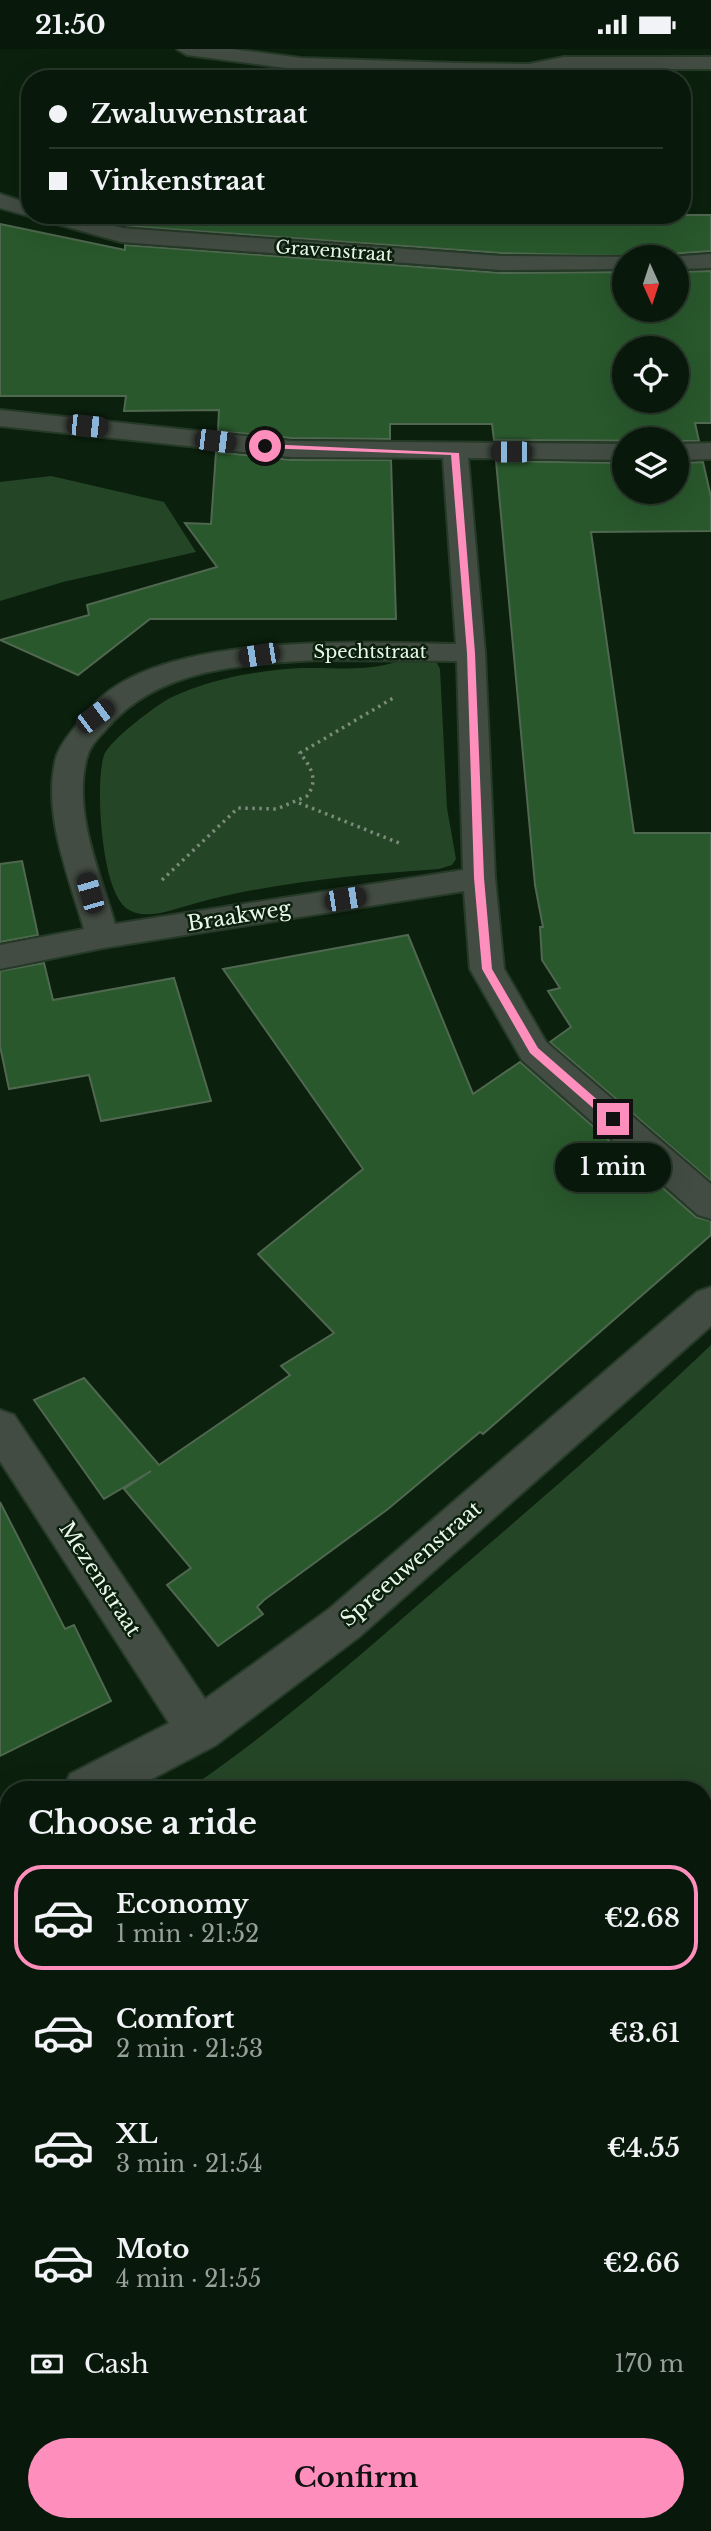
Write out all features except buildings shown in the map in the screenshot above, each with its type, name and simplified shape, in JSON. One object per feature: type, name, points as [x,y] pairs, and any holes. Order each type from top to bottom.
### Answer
[{"type":"street","points":[[187,49],[289,70]]},
{"type":"street","points":[[529,70],[564,63],[711,63]]},
{"type":"street","points":[[0,201],[21,208]]},
{"type":"street","name":"Gravenstraat","points":[[80,224],[121,235],[501,263],[612,262]]},
{"type":"street","points":[[690,262],[711,261]]},
{"type":"street","points":[[0,418],[291,449],[455,453],[612,452]]},
{"type":"street","points":[[689,451],[711,451]]},
{"type":"street","points":[[455,453],[471,653],[479,878],[487,969],[534,1051],[711,1205]]},
{"type":"street","name":"Spechtstraat","points":[[103,937],[71,826],[71,759],[95,716],[132,688],[197,665],[220,661],[280,651],[471,653]]},
{"type":"street","name":"Braakweg","points":[[0,957],[103,937],[479,878]]},
{"type":"street","name":"Spreeuwenstraat","points":[[103,1781],[200,1730],[344,1623],[711,1304]]},
{"type":"street","name":"Mezenstraat","points":[[0,1427],[200,1730]]},
{"type":"path","points":[[103,937],[237,808],[275,809],[299,803],[312,790],[316,777],[313,767],[300,753],[471,653]]},
{"type":"path","points":[[299,803],[401,844]]},
{"type":"shaded area","points":[[51,476],[164,502],[196,552],[63,582],[0,601],[0,482]]},
{"type":"shaded area","points":[[405,659],[437,663],[440,669],[447,808],[456,859],[452,865],[439,869],[346,877],[253,890],[159,913],[142,914],[126,908],[113,887],[105,856],[100,797],[104,755],[124,732],[172,697],[219,680],[285,669],[366,668]]},
{"type":"shaded area","points":[[711,1345],[711,1781],[199,1781],[339,1673],[641,1410]]},
{"type":"route","points":[[265,446],[455,453],[471,653],[479,878],[487,969],[534,1051],[613,1119]]}]
